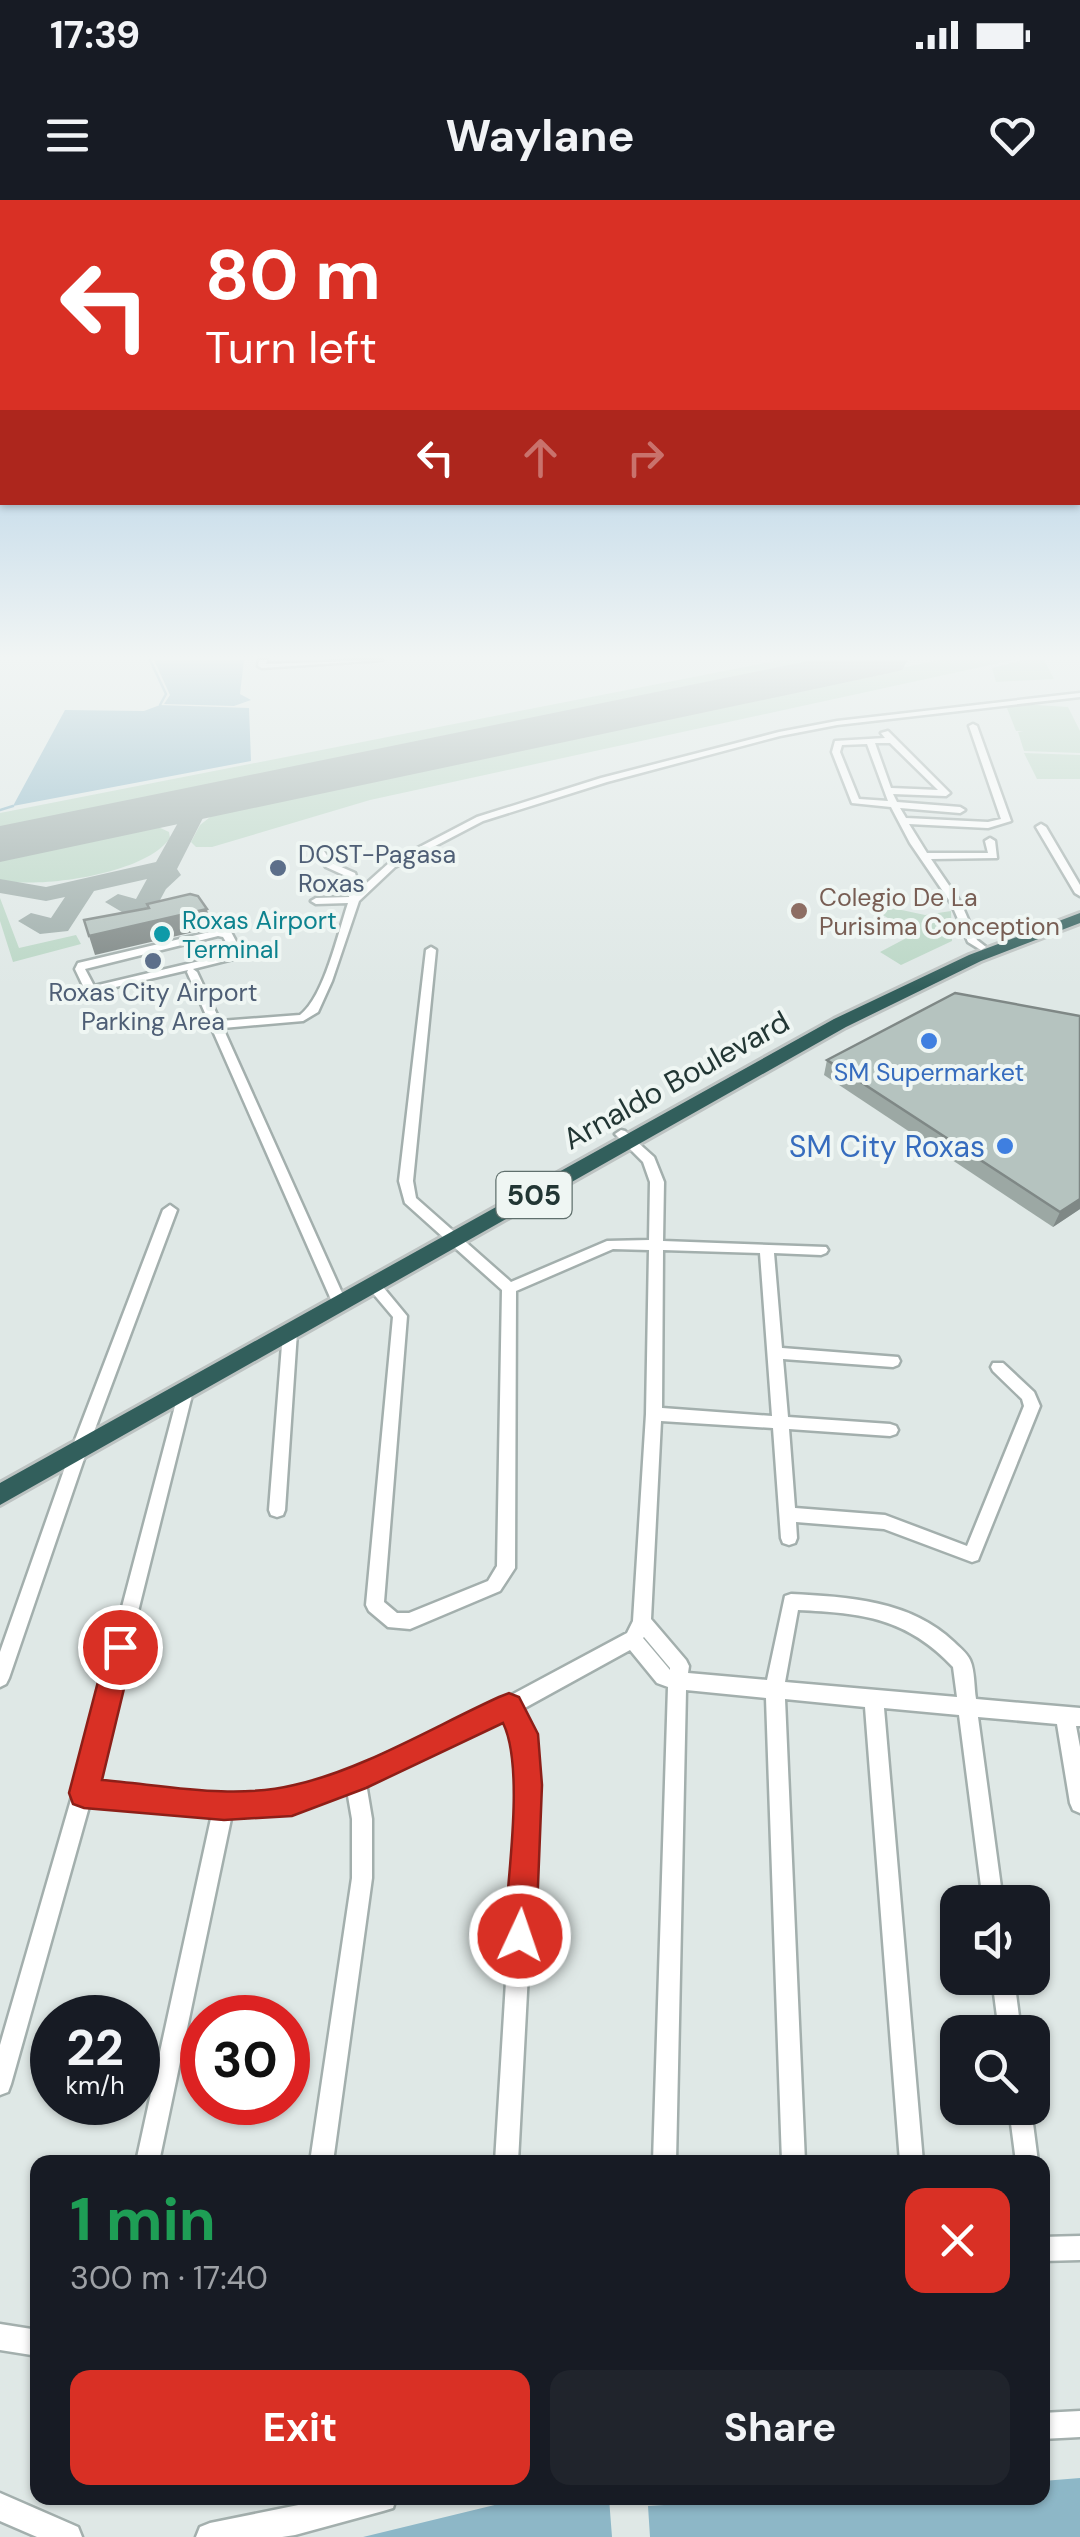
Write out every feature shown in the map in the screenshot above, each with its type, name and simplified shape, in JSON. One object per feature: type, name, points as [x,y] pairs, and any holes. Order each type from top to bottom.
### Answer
[{"type":"highway","name":"Arnaldo Boulevard","points":[[0,1494],[185,1391],[218,1366],[835,1020],[1080,907]]},
{"type":"highway","name":"Arnaldo Boulevard","points":[[975,953],[1080,918]]},
{"type":"highway","name":"Arnaldo Boulevard","points":[[0,1479],[290,1332],[337,1300],[374,1286],[450,1237]]},
{"type":"street","points":[[316,901],[354,900],[392,865],[480,819],[646,769]]},
{"type":"street","points":[[843,769],[856,802],[960,810]]},
{"type":"street","points":[[880,769],[904,820],[956,903],[975,953]]},
{"type":"street","points":[[888,791],[946,793],[922,769]]},
{"type":"street","points":[[904,820],[988,825],[1006,821],[988,769]]},
{"type":"street","points":[[1041,827],[1080,893]]},
{"type":"street","points":[[925,856],[994,856],[990,841]]},
{"type":"street","points":[[215,1025],[289,1022],[314,1010],[356,886],[352,874],[329,866],[320,850]]},
{"type":"street","points":[[227,934],[234,947],[232,954],[198,968],[177,969],[90,990],[80,969],[82,965],[191,939],[227,934]]},
{"type":"street","points":[[374,1286],[400,1316],[375,1605],[394,1621],[410,1621],[494,1586],[506,1568],[509,1288],[410,1200],[406,1181],[431,950]]},
{"type":"street","points":[[198,968],[215,1025],[337,1300]]},
{"type":"street","points":[[625,1138],[649,1160],[657,1182],[654,1414],[638,1630]]},
{"type":"street","points":[[0,1678],[85,1433],[170,1210]]},
{"type":"street","points":[[509,1288],[612,1244],[821,1250]]},
{"type":"street","points":[[768,1248],[789,1538]]},
{"type":"street","points":[[278,1510],[290,1332]]},
{"type":"street","points":[[777,1353],[893,1361]]},
{"type":"street","points":[[787,1514],[885,1522],[972,1555],[1032,1406],[1028,1396],[998,1368]]},
{"type":"street","points":[[0,2084],[84,1793],[185,1391]]},
{"type":"street","points":[[654,1414],[890,1430]]},
{"type":"street","points":[[793,2155],[775,1688],[790,1602],[856,1605],[890,1613],[940,1636],[962,1664],[991,1885]]},
{"type":"street","points":[[638,1630],[680,1666],[664,2155]]},
{"type":"street","points":[[84,1793],[224,1805],[292,1801],[356,1778],[509,1706],[638,1630]]},
{"type":"street","points":[[678,1682],[1073,1716],[1080,1803]]},
{"type":"street","points":[[874,1698],[911,2155]]},
{"type":"street","points":[[508,2155],[528,1785],[524,1734],[509,1706]]},
{"type":"street","points":[[323,2155],[362,1878],[362,1819],[356,1778]]},
{"type":"street","points":[[149,2155],[224,1805]]},
{"type":"street","points":[[1023,2125],[1027,2155]]},
{"type":"street","points":[[1050,2249],[1080,2248]]},
{"type":"street","points":[[0,2337],[30,2342]]},
{"type":"street","points":[[1050,2426],[1080,2424]]},
{"type":"street","points":[[210,2537],[356,2505]]},
{"type":"street","points":[[0,2506],[68,2537]]},
{"type":"green space","points":[[224,769],[301,769],[0,831],[0,813]]},
{"type":"green space","points":[[426,769],[512,769],[370,800],[212,847],[196,847],[191,842],[200,825],[214,814]]},
{"type":"green space","points":[[1032,769],[1080,769],[1080,779],[1037,779]]},
{"type":"green space","points":[[156,826],[169,832],[170,838],[157,851],[116,869],[65,880],[0,880],[0,859]]},
{"type":"green space","points":[[0,898],[19,948],[76,935],[81,944],[13,962],[0,921]]},
{"type":"green space","points":[[883,906],[925,915],[951,911],[952,941],[901,965],[880,952],[914,934],[878,912]]},
{"type":"water","points":[[33,769],[208,769],[13,806]]},
{"type":"water","points":[[1080,2478],[1080,2537],[650,2537],[648,2506],[1050,2505],[1050,2480]]},
{"type":"water","points":[[494,2505],[610,2505],[612,2537],[363,2537]]},
{"type":"building","points":[[190,894],[198,896],[207,909],[89,936],[84,920],[149,908],[147,904]]},
{"type":"building","name":"SM City Roxas","points":[[955,993],[1080,1016],[1080,1199],[1060,1212],[827,1060]]},
{"type":"waterway","points":[[0,810],[13,806]]},
{"type":"taxiway","points":[[165,869],[197,808],[217,799]]},
{"type":"taxiway","points":[[85,885],[165,869]]},
{"type":"taxiway","points":[[156,885],[165,869]]},
{"type":"taxiway","points":[[156,885],[169,875],[165,869]]},
{"type":"taxiway","points":[[0,886],[46,894],[85,885]]},
{"type":"taxiway","points":[[31,921],[40,926],[59,926],[85,885]]},
{"type":"taxiway","points":[[118,902],[127,907],[145,906],[156,885]]},
{"type":"runway","points":[[0,844],[360,769]]},
{"type":"place","name":"DOST-Pagasa Roxas","points":[[278,868]]},
{"type":"place","name":"Colegio De La Purisima Conception","points":[[799,911]]},
{"type":"place","name":"Roxas Airport Terminal","points":[[162,934]]},
{"type":"place","name":"Roxas City Airport Parking Area","points":[[153,961]]},
{"type":"place","name":"SM Supermarket","points":[[929,1041]]},
{"type":"place","name":"SM City Roxas","points":[[1005,1146]]},
{"type":"route","points":[[120,1647],[84,1793],[224,1805],[292,1801],[356,1778],[509,1706],[524,1734],[528,1785],[520,1936]]}]
